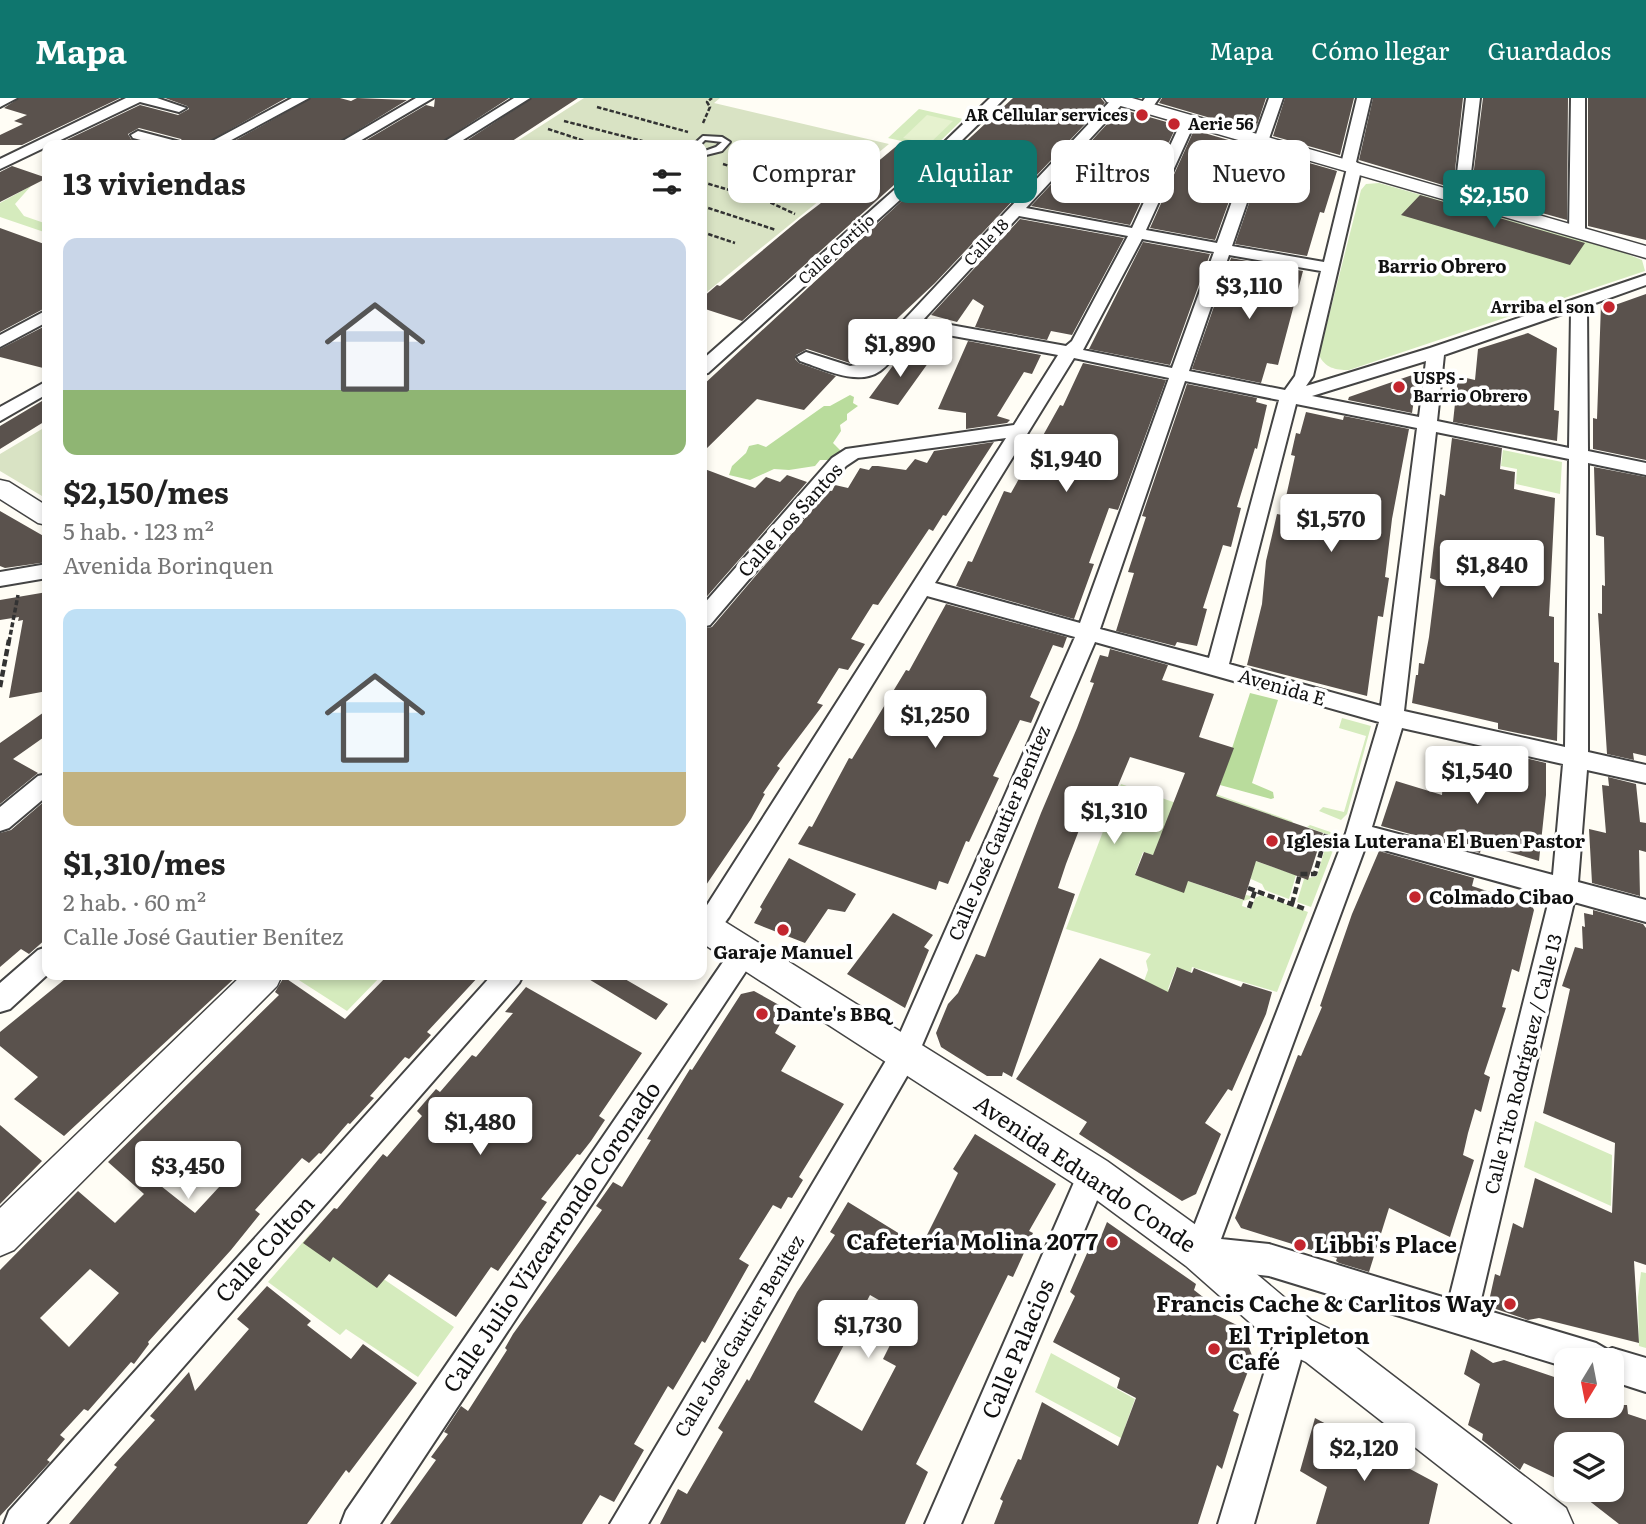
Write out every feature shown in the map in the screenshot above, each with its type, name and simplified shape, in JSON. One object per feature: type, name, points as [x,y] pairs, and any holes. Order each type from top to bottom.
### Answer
[{"type":"street","points":[[0,103],[10,98]]},
{"type":"street","points":[[51,140],[137,98]]},
{"type":"street","points":[[142,98],[179,108]]},
{"type":"street","points":[[222,140],[302,98]]},
{"type":"street","points":[[352,140],[426,98]]},
{"type":"street","points":[[454,140],[523,98]]},
{"type":"street","name":"Calle Cortijo","points":[[707,365],[907,186],[998,98]]},
{"type":"street","name":"Calle José Gautier Benítez","points":[[1263,140],[1276,98]]},
{"type":"street","points":[[1217,669],[1289,397],[1304,376],[1364,98]]},
{"type":"street","points":[[1461,198],[1473,98]]},
{"type":"street","points":[[1577,232],[1578,98]]},
{"type":"street","points":[[1116,99],[1148,103],[1189,120],[1255,140]]},
{"type":"street","name":"Calle 18","points":[[806,357],[854,372],[870,370],[1116,99]]},
{"type":"street","points":[[707,923],[720,909],[1069,352],[1079,344],[1137,233],[1189,120]]},
{"type":"street","points":[[138,135],[156,140]]},
{"type":"street","points":[[0,165],[42,144]]},
{"type":"street","points":[[1310,154],[1646,252]]},
{"type":"street","name":"Calle José Gautier Benítez","points":[[628,1524],[904,1055],[1087,635],[1240,203]]},
{"type":"street","points":[[1015,211],[1329,268]]},
{"type":"street","points":[[1289,397],[1436,352],[1646,281]]},
{"type":"street","name":"Calle Tito Rodríguez / Calle 13","points":[[1460,1318],[1564,888],[1576,758],[1579,304]]},
{"type":"street","points":[[0,342],[42,318]]},
{"type":"street","points":[[911,323],[1069,352],[1646,470]]},
{"type":"street","points":[[1436,352],[1392,717],[1358,833],[1200,1252],[1269,1260],[1557,1348]]},
{"type":"street","points":[[0,415],[42,389]]},
{"type":"street","name":"Calle Los Santos","points":[[707,614],[839,462],[853,453],[1020,430]]},
{"type":"street","points":[[0,488],[42,514]]},
{"type":"street","points":[[10,581],[42,571]]},
{"type":"street","name":"Avenida E","points":[[922,587],[1087,635],[1392,717],[1646,774]]},
{"type":"street","points":[[0,821],[42,787]]},
{"type":"street","points":[[1358,833],[1646,911]]},
{"type":"street","name":"Avenida Eduardo Conde","points":[[707,928],[1093,1174],[1200,1252],[1296,1335],[1321,1347],[1550,1524]]},
{"type":"street","name":"Calle Julio Vizcarrondo Coronado","points":[[359,1524],[745,951]]},
{"type":"street","points":[[0,1000],[42,962]]},
{"type":"street","points":[[0,1236],[260,980]]},
{"type":"street","name":"Calle Colton","points":[[22,1524],[505,980]]},
{"type":"street","name":"Calle Palacios","points":[[943,1524],[1093,1174]]},
{"type":"street","points":[[1236,1524],[1286,1354],[1296,1335]]},
{"type":"street","points":[[1624,1369],[1646,1375]]},
{"type":"lane","points":[[707,140],[722,139],[725,144],[707,153]]},
{"type":"path","points":[[701,140],[703,124],[710,107],[706,102],[712,98]]},
{"type":"path","points":[[597,107],[681,129],[699,140]]},
{"type":"path","points":[[564,121],[638,140]]},
{"type":"path","points":[[548,129],[582,140]]},
{"type":"path","points":[[713,162],[728,166]]},
{"type":"path","points":[[707,183],[767,201],[795,214]]},
{"type":"path","points":[[707,208],[776,230]]},
{"type":"path","points":[[707,234],[735,243]]},
{"type":"path","points":[[0,687],[10,581]]},
{"type":"path","points":[[1292,904],[1300,874],[1315,874],[1326,834]]},
{"type":"path","points":[[1248,888],[1313,911]]},
{"type":"path","points":[[1249,908],[1255,891]]},
{"type":"green space","points":[[584,98],[720,98],[714,103],[872,140],[728,140],[728,203],[816,203],[707,292],[707,140],[519,140]]},
{"type":"green space","points":[[919,109],[963,119],[941,140],[888,138]]},
{"type":"green space","points":[[927,115],[953,121],[933,140],[903,138]]},
{"type":"green space","points":[[880,142],[889,144],[880,151]]},
{"type":"green space","points":[[1379,183],[1622,252],[1642,260],[1645,271],[1349,370],[1335,369],[1324,363],[1319,355],[1361,190],[1366,184]]},
{"type":"green space","points":[[31,186],[15,204],[24,216],[42,222],[42,231],[0,217],[0,203]]},
{"type":"green space","points":[[850,395],[854,397],[853,403],[858,406],[847,414],[847,420],[840,425],[841,431],[833,443],[843,453],[833,460],[820,460],[815,466],[789,470],[774,469],[750,480],[729,475],[732,466],[746,453],[749,446],[758,444],[766,447],[824,406],[830,406]]},
{"type":"green space","points":[[42,429],[42,496],[0,471],[0,454]]},
{"type":"green space","points":[[1503,450],[1562,462],[1560,494],[1516,484],[1517,469],[1501,466]]},
{"type":"green space","points":[[1250,693],[1278,700],[1252,783],[1273,792],[1274,798],[1271,799],[1220,785]]},
{"type":"green space","points":[[1342,718],[1371,726],[1347,814],[1341,820],[1319,811],[1323,807],[1344,812],[1366,736],[1339,728]]},
{"type":"green space","points":[[1121,784],[1179,804],[1213,793],[1292,821],[1293,823],[1239,804],[1153,855],[1143,852],[1135,874],[1188,881],[1243,900],[1246,895],[1251,896],[1243,901],[1242,906],[1251,909],[1255,898],[1261,895],[1308,912],[1277,992],[1192,967],[1191,972],[1176,968],[1168,989],[1246,1021],[1143,984],[1148,970],[1146,961],[1151,954],[1066,929]]},
{"type":"green space","points":[[1310,825],[1339,835],[1311,907],[1297,902],[1304,879],[1317,876],[1329,835],[1307,827]]},
{"type":"green space","points":[[1230,852],[1296,875],[1289,899],[1265,890],[1262,884],[1251,879],[1251,875]]},
{"type":"green space","points":[[299,980],[377,980],[347,1011]]},
{"type":"green space","points":[[1535,1121],[1612,1155],[1611,1206],[1524,1167]]},
{"type":"green space","points":[[310,1234],[454,1327],[418,1377],[346,1329],[340,1335],[268,1282]]},
{"type":"green space","points":[[1641,1272],[1646,1273],[1646,1348],[1639,1346],[1638,1297]]},
{"type":"green space","points":[[1051,1353],[1135,1399],[1125,1427],[1132,1431],[1136,1446],[1035,1392]]},
{"type":"building","points":[[19,98],[120,98],[22,145],[0,145],[0,135],[23,124],[14,121],[27,115],[4,108]]},
{"type":"building","points":[[165,98],[286,98],[212,140],[182,140],[139,128],[128,134],[134,140],[66,140],[140,105],[178,115],[189,109]]},
{"type":"building","points":[[311,98],[340,98],[351,101],[357,98],[407,100],[342,140],[236,140]]},
{"type":"building","points":[[435,98],[509,98],[445,140],[366,140],[426,105],[434,107]]},
{"type":"building","points":[[532,98],[578,98],[514,140],[468,140]]},
{"type":"building","points":[[1013,98],[1101,98],[1105,103],[1070,140],[1051,140],[1051,160],[1037,175],[1037,140],[968,140]]},
{"type":"building","points":[[1162,98],[1266,98],[1255,131],[1159,103]]},
{"type":"building","points":[[1285,98],[1354,98],[1340,155],[1310,146],[1310,140],[1287,140],[1273,136]]},
{"type":"building","points":[[1373,98],[1463,98],[1453,188],[1359,160]]},
{"type":"building","points":[[1483,98],[1568,98],[1567,220],[1471,193]]},
{"type":"building","points":[[1588,98],[1646,98],[1646,240],[1588,226]]},
{"type":"building","points":[[1121,109],[1177,125],[1170,140],[1092,140]]},
{"type":"building","points":[[1194,130],[1228,140],[1190,140]]},
{"type":"building","points":[[1188,143],[1188,203],[1228,203],[1215,240],[1150,228],[1161,203],[1174,203],[1174,175]]},
{"type":"building","points":[[894,148],[894,185],[880,198],[880,160]]},
{"type":"building","points":[[1310,163],[1337,171],[1324,213],[1320,212],[1307,256],[1235,244],[1249,203],[1310,203]]},
{"type":"building","points":[[12,166],[42,176],[42,181],[0,202],[0,172]]},
{"type":"building","points":[[1051,184],[1051,203],[1140,203],[1130,225],[1031,206],[1037,203]]},
{"type":"building","points":[[1420,195],[1585,243],[1570,265],[1401,215]]},
{"type":"building","points":[[821,203],[874,203],[742,321],[707,310],[707,294],[717,285],[720,286]]},
{"type":"building","points":[[900,203],[1011,203],[935,283],[850,363],[807,349],[796,355],[795,359],[799,363],[836,376],[804,410],[757,399],[707,448],[707,381]]},
{"type":"building","points":[[1020,219],[1124,238],[1072,335],[1051,331],[1047,340],[975,327],[984,306],[973,299],[957,322],[931,315]]},
{"type":"building","points":[[0,228],[42,243],[42,310],[0,332]]},
{"type":"building","points":[[1143,242],[1210,254],[1170,365],[1089,349]]},
{"type":"building","points":[[1231,258],[1303,271],[1278,365],[1267,363],[1261,383],[1192,369]]},
{"type":"building","points":[[1646,294],[1646,460],[1593,449],[1593,418],[1597,419],[1601,304],[1615,305]]},
{"type":"building","points":[[42,328],[42,368],[0,357],[0,349]]},
{"type":"building","points":[[1528,333],[1557,348],[1554,410],[1559,411],[1557,441],[1453,422],[1458,376],[1475,380],[1478,349]]},
{"type":"building","points":[[968,341],[1041,355],[1032,374],[1024,372],[997,416],[1010,420],[1007,423],[966,429],[966,413],[938,409]]},
{"type":"building","points":[[903,352],[931,359],[898,405],[869,398]]},
{"type":"building","points":[[1083,363],[1166,380],[1118,510],[1109,508],[1089,563],[1094,564],[1074,619],[956,586],[968,561],[972,562],[1004,491],[1011,493],[1060,405],[1063,406]]},
{"type":"building","name":"USPS - Barrio Obrero","points":[[1418,373],[1412,413],[1348,400],[1349,397]]},
{"type":"building","points":[[1187,384],[1257,398],[1256,402],[1267,405],[1257,449],[1255,448],[1237,507],[1241,508],[1231,547],[1223,545],[1203,608],[1207,609],[1197,646],[1177,642],[1175,646],[1116,631],[1134,573],[1128,572],[1146,517],[1142,516]]},
{"type":"building","points":[[42,401],[42,423],[0,449],[0,426]]},
{"type":"building","points":[[1306,412],[1343,420],[1344,416],[1409,429],[1392,519],[1385,577],[1389,578],[1383,617],[1378,616],[1367,696],[1247,665],[1262,604],[1266,561],[1277,514],[1282,515],[1295,456],[1291,455],[1296,433],[1300,434]]},
{"type":"building","points":[[1452,438],[1502,448],[1500,469],[1515,472],[1514,489],[1555,498],[1549,616],[1554,617],[1554,662],[1559,663],[1557,741],[1498,729],[1498,723],[1412,703],[1419,663],[1424,664],[1429,637],[1436,580],[1430,578],[1440,494],[1445,496]]},
{"type":"building","points":[[994,442],[946,516],[943,515],[933,531],[929,529],[878,605],[873,604],[851,639],[865,644],[848,670],[839,668],[817,703],[823,705],[777,766],[780,768],[763,793],[765,794],[751,819],[707,884],[707,628],[712,627],[835,485],[848,488],[860,468],[869,470],[872,466],[878,466],[906,470],[915,459],[927,463],[934,451]]},
{"type":"building","points":[[1594,467],[1646,477],[1646,756],[1633,753],[1634,760],[1607,754],[1598,613],[1602,614],[1602,585],[1605,586],[1604,537],[1596,535]]},
{"type":"building","points":[[707,470],[755,488],[766,477],[780,482],[787,475],[807,482],[707,596]]},
{"type":"building","points":[[0,511],[42,535],[42,563],[5,568],[0,566]]},
{"type":"building","points":[[42,593],[42,692],[9,698],[23,620],[18,621],[19,617],[0,620],[0,600]]},
{"type":"building","points":[[946,604],[1067,637],[1063,648],[1053,645],[1030,697],[1040,702],[1031,723],[1020,720],[993,776],[999,778],[969,842],[966,841],[948,884],[939,881],[936,890],[798,844],[809,826],[812,827],[849,758],[852,759],[906,670],[909,671]]},
{"type":"building","points":[[1110,649],[1168,665],[1162,680],[1214,694],[1199,737],[1234,748],[1216,796],[1323,833],[1308,880],[1256,861],[1244,900],[1188,881],[1184,893],[1135,875],[1144,852],[1153,855],[1185,773],[1130,757],[1099,831],[1081,825],[1066,864],[1058,888],[1075,894],[1012,1077],[1003,1072],[1002,1076],[987,1076],[941,1047],[936,1033],[948,1004],[958,993],[976,954],[985,957],[1077,728],[1094,683],[1090,682],[1100,655],[1108,657]]},
{"type":"building","points":[[42,714],[42,739],[13,759],[38,773],[0,804],[0,743]]},
{"type":"building","points":[[1499,752],[1546,763],[1546,795],[1539,861],[1482,844],[1480,853],[1381,826],[1396,781],[1442,795],[1444,766],[1455,769],[1456,754],[1499,765]]},
{"type":"building","points":[[1608,777],[1636,784],[1640,822],[1646,823],[1646,852],[1639,850],[1640,896],[1592,883],[1589,829],[1606,833],[1602,785],[1609,786]]},
{"type":"building","points":[[42,803],[42,942],[29,954],[21,949],[0,967],[0,833],[11,830]]},
{"type":"building","points":[[1379,851],[1474,878],[1472,886],[1532,906],[1534,910],[1519,972],[1512,969],[1502,1007],[1506,1008],[1484,1074],[1490,1077],[1481,1112],[1475,1109],[1468,1133],[1463,1155],[1474,1160],[1450,1237],[1389,1208],[1369,1272],[1339,1263],[1337,1258],[1241,1228],[1235,1218],[1298,1055],[1301,1056],[1322,1007],[1320,1006],[1352,914]]},
{"type":"building","points":[[789,858],[856,894],[845,912],[828,909],[805,943],[754,923],[762,909],[760,907]]},
{"type":"building","points":[[1593,910],[1643,924],[1646,928],[1646,1265],[1634,1261],[1639,1343],[1539,1318],[1528,1320],[1490,1307],[1489,1301],[1495,1274],[1500,1276],[1513,1223],[1523,1228],[1535,1178],[1612,1213],[1615,1143],[1543,1113],[1570,989],[1562,986],[1575,947],[1583,949],[1584,913],[1593,915]]},
{"type":"building","points":[[893,913],[933,935],[924,947],[929,950],[905,1008],[847,974]]},
{"type":"building","points":[[1100,958],[1168,992],[1177,967],[1192,973],[1194,968],[1241,987],[1243,983],[1272,992],[1266,1014],[1232,1091],[1228,1089],[1205,1123],[1221,1134],[1196,1194],[1182,1201],[1079,1134],[1087,1122],[1016,1079]]},
{"type":"building","points":[[64,980],[233,980],[64,1136],[14,1099],[38,1077],[0,1046],[0,1032]]},
{"type":"building","points":[[282,980],[288,980],[345,1019],[383,980],[475,980],[427,1032],[431,1035],[409,1059],[405,1057],[370,1096],[374,1098],[350,1124],[348,1123],[321,1154],[309,1163],[302,1158],[255,1210],[260,1214],[231,1250],[148,1342],[134,1364],[131,1362],[88,1411],[84,1409],[60,1435],[65,1439],[47,1460],[50,1462],[0,1516],[0,1270],[78,1191],[115,1223],[144,1194],[108,1162],[279,995],[275,992]],"holes":[[[198,1148],[232,1173],[195,1213],[161,1186]],[[90,1269],[119,1293],[69,1347],[40,1318]]]},
{"type":"building","points":[[590,980],[627,980],[668,1004],[656,1020]]},
{"type":"building","points":[[526,987],[642,1053],[599,1116],[605,1120],[580,1155],[577,1154],[541,1199],[547,1202],[498,1271],[491,1267],[456,1317],[389,1274],[377,1288],[333,1257],[330,1262],[303,1243],[334,1208],[337,1209],[383,1154],[387,1157],[422,1116],[417,1111],[436,1089],[440,1092],[472,1055],[476,1057],[513,1013],[505,1012]]},
{"type":"building","points":[[754,991],[788,1010],[775,1033],[796,1046],[781,1071],[844,1104],[799,1177],[803,1180],[792,1198],[788,1197],[781,1209],[773,1205],[739,1259],[749,1265],[705,1343],[702,1341],[673,1390],[668,1386],[634,1444],[644,1450],[614,1502],[600,1495],[582,1524],[390,1524],[436,1460],[431,1457],[448,1434],[444,1432],[461,1406],[468,1411],[507,1350],[505,1348],[513,1334],[602,1210],[596,1206],[613,1182],[622,1187],[651,1140],[647,1139],[690,1069],[692,1070],[741,994]]},
{"type":"building","points":[[0,1125],[42,1161],[0,1204]]},
{"type":"building","points":[[975,1134],[1056,1184],[1029,1231],[1033,1233],[1013,1277],[1008,1275],[916,1464],[928,1472],[905,1524],[660,1524],[678,1489],[687,1494],[723,1432],[718,1428],[747,1379],[749,1381],[797,1292],[835,1235],[830,1232],[848,1202],[921,1247],[958,1173],[953,1169]],"holes":[[[870,1295],[905,1315],[883,1359],[896,1366],[862,1431],[814,1402]]]},
{"type":"building","points":[[1107,1222],[1196,1284],[1194,1290],[1212,1304],[1210,1312],[1241,1327],[1253,1358],[1233,1411],[1239,1414],[1222,1469],[1217,1465],[1198,1524],[994,1524],[1003,1501],[1000,1499],[1018,1459],[1021,1460],[1042,1402],[1118,1446],[1136,1398],[1117,1388],[1120,1378],[1053,1342],[1075,1296],[1070,1292],[1088,1251],[1094,1254]]},
{"type":"building","points":[[267,1286],[311,1321],[307,1325],[351,1359],[363,1344],[417,1383],[349,1473],[346,1470],[307,1524],[69,1524],[117,1467],[114,1465],[155,1420],[150,1416],[189,1372],[195,1391],[249,1329],[237,1319]]},
{"type":"building","points":[[1471,1349],[1493,1363],[1504,1360],[1554,1377],[1554,1418],[1624,1418],[1624,1405],[1627,1405],[1628,1414],[1646,1420],[1646,1524],[1619,1524],[1591,1502],[1624,1502],[1624,1432],[1554,1432],[1554,1477],[1524,1463],[1520,1470],[1482,1440],[1483,1434],[1468,1425],[1480,1384],[1464,1374]]},
{"type":"building","points":[[1315,1418],[1438,1484],[1429,1524],[1316,1524],[1327,1487],[1300,1471]]},
{"type":"place","name":"AR Cellular services","points":[[1142,115]]},
{"type":"place","name":"Aerie 56","points":[[1174,124]]},
{"type":"place","name":"Arriba el son","points":[[1609,307]]},
{"type":"place","name":"USPS - Barrio Obrero","points":[[1399,387]]},
{"type":"place","name":"Iglesia Luterana El Buen Pastor","points":[[1272,841]]},
{"type":"place","name":"Colmado Cibao","points":[[1415,897]]},
{"type":"place","name":"Garaje Manuel","points":[[783,930]]},
{"type":"place","name":"Dante's BBQ","points":[[762,1014]]},
{"type":"place","name":"Cafetería Molina 2077","points":[[1112,1242]]},
{"type":"place","name":"Libbi's Place","points":[[1300,1245]]},
{"type":"place","name":"Francis Cache & Carlitos Way","points":[[1510,1304]]},
{"type":"place","name":"El Tripleton Café","points":[[1214,1349]]},
{"type":"district","name":"Barrio Obrero","points":[[1442,267]]}]
